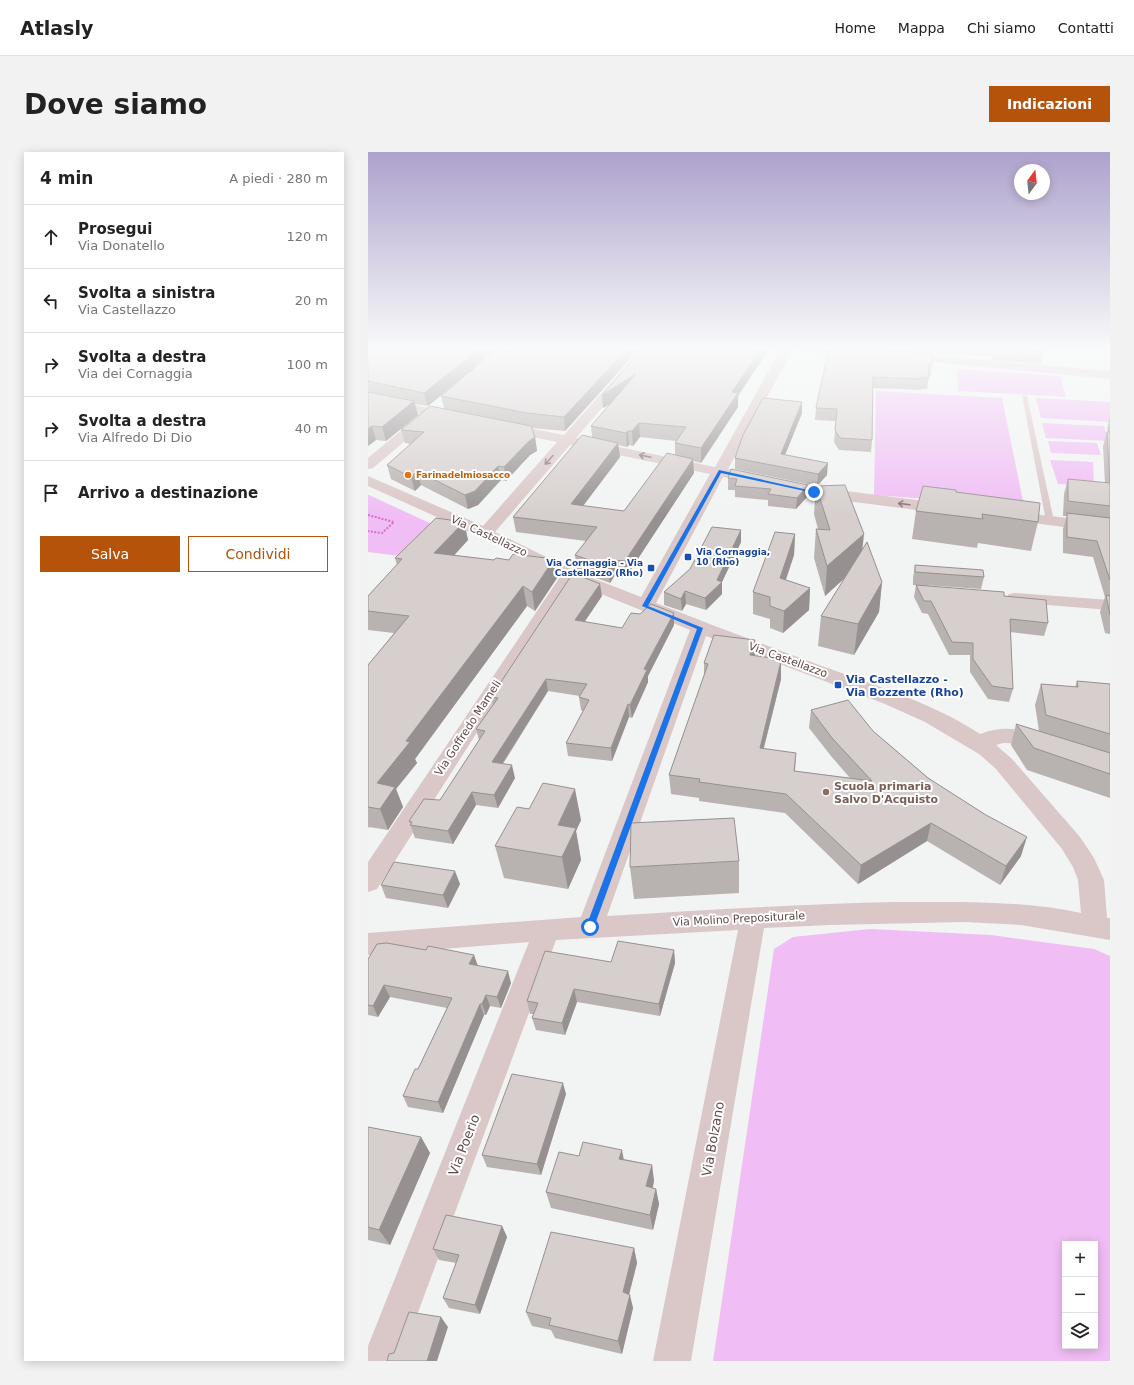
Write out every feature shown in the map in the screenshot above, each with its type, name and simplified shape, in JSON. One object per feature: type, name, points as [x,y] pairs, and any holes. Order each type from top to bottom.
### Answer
[{"type":"street","points":[[390,403],[469,420]]},
{"type":"street","points":[[368,466],[441,403]]},
{"type":"street","points":[[485,533],[599,403]]},
{"type":"street","points":[[645,606],[757,403]]},
{"type":"street","points":[[492,424],[814,492],[965,511]]},
{"type":"street","name":"Via Castellazzo","points":[[368,480],[485,533],[571,576],[700,628],[892,699],[932,717],[979,744],[1004,764],[1060,829],[1085,865],[1091,880],[1103,928]]},
{"type":"street","points":[[996,514],[1110,528]]},
{"type":"street","name":"Via Goffredo Mameli","points":[[368,882],[561,586],[571,576]]},
{"type":"street","points":[[1000,597],[1110,605]]},
{"type":"street","points":[[590,927],[700,628]]},
{"type":"street","points":[[979,744],[994,736],[1004,734],[1061,751]]},
{"type":"street","name":"Via Molino Prepositurale","points":[[368,944],[590,927],[830,914],[964,912],[1021,914],[1103,928]]},
{"type":"street","name":"Via Bolzano","points":[[672,1361],[753,918]]},
{"type":"street","name":"Via Poerio","points":[[381,1361],[547,930]]},
{"type":"lane","points":[[1026,403],[1050,521]]},
{"type":"path","points":[[368,515],[394,522],[382,533],[368,531]]},
{"type":"shaded area","points":[[876,403],[1003,403],[1024,506],[874,495]]},
{"type":"shaded area","points":[[1037,403],[1110,403],[1110,422],[1041,418]]},
{"type":"shaded area","points":[[1042,423],[1104,426],[1109,441],[1046,438]]},
{"type":"shaded area","points":[[1048,441],[1097,443],[1101,455],[1051,453]]},
{"type":"shaded area","points":[[1050,460],[1093,462],[1094,486],[1058,484]]},
{"type":"shaded area","points":[[368,495],[436,526],[408,557],[368,552]]},
{"type":"shaded area","points":[[870,929],[991,935],[1094,949],[1110,956],[1110,1361],[713,1361],[774,949],[793,937]]},
{"type":"building","points":[[368,403],[411,403],[382,427],[372,426],[368,429]]},
{"type":"building","points":[[479,403],[577,403],[564,417],[527,413]]},
{"type":"building","points":[[611,403],[731,403],[701,448],[675,443],[686,427],[639,423],[632,431],[628,431],[626,433],[591,426]]},
{"type":"building","points":[[760,403],[801,403],[781,454],[828,463],[818,474],[735,458],[743,435]]},
{"type":"building","points":[[817,403],[873,403],[872,440],[840,438],[835,430],[837,409],[816,408]]},
{"type":"building","points":[[430,406],[531,426],[535,437],[528,442],[504,467],[498,466],[475,491],[465,495],[417,471],[411,477],[387,465],[424,432],[401,430]]},
{"type":"building","points":[[1107,432],[1110,432],[1110,483]]},
{"type":"building","points":[[582,435],[618,443],[571,504],[624,511],[667,453],[693,459],[625,561],[614,560],[608,567],[575,555],[597,527],[513,517]]},
{"type":"building","points":[[731,469],[808,485],[797,498],[768,494],[771,489],[735,486],[737,479],[728,478]]},
{"type":"building","points":[[1068,479],[1110,483],[1110,506],[1068,501]]},
{"type":"building","points":[[845,485],[864,534],[827,566],[816,529],[830,530],[816,486]]},
{"type":"building","points":[[923,486],[1040,503],[1038,522],[982,514],[983,519],[916,511]]},
{"type":"building","points":[[1067,513],[1110,518],[1110,580],[1097,541],[1067,537]]},
{"type":"building","points":[[436,518],[464,522],[434,553],[494,560],[496,558],[509,560],[513,554],[554,559],[532,592],[523,586],[406,741],[410,742],[377,783],[395,787],[380,809],[368,807],[368,665],[409,616],[368,611],[368,596],[402,559],[395,558]]},
{"type":"building","points":[[712,527],[741,530],[717,580],[722,582],[705,598],[685,591],[681,599],[664,592],[690,569]]},
{"type":"building","points":[[775,532],[795,534],[780,578],[810,588],[784,611],[770,606],[770,597],[753,592]]},
{"type":"building","points":[[867,542],[882,582],[858,624],[821,616]]},
{"type":"building","points":[[915,565],[983,570],[984,577],[915,572]]},
{"type":"building","points":[[573,573],[600,584],[575,620],[622,628],[631,613],[640,614],[651,604],[674,613],[644,669],[647,670],[630,705],[628,704],[611,748],[566,743],[589,700],[579,697],[587,684],[546,679],[492,762],[512,765],[494,795],[472,792],[448,831],[410,825],[412,822],[409,821],[424,799],[440,800],[485,731],[476,729],[498,698],[491,697]]},
{"type":"building","points":[[916,585],[1004,592],[1004,596],[1046,600],[1048,623],[1010,619],[1013,689],[992,686],[973,659],[973,643],[952,642],[931,601],[924,601]]},
{"type":"building","points":[[1106,595],[1110,596],[1110,615]]},
{"type":"building","points":[[714,635],[755,640],[750,655],[772,658],[772,660],[781,661],[760,748],[796,753],[794,771],[872,781],[832,738],[811,710],[848,700],[873,731],[928,778],[986,815],[1027,837],[1006,866],[931,823],[861,865],[786,794],[699,782],[700,779],[669,775],[708,664],[704,663]]},
{"type":"building","points":[[1077,681],[1110,684],[1110,734],[1046,715],[1041,684],[1078,687]]},
{"type":"building","points":[[1016,724],[1110,753],[1110,774],[1034,748]]},
{"type":"building","points":[[543,783],[575,789],[558,825],[576,828],[562,857],[495,846],[517,807],[529,809]]},
{"type":"building","points":[[734,818],[739,861],[630,867],[631,823]]},
{"type":"building","points":[[394,862],[455,871],[443,895],[381,885]]},
{"type":"building","points":[[618,941],[674,950],[659,1004],[574,989],[562,1023],[532,1018],[538,1003],[527,1001],[545,951],[611,962]]},
{"type":"building","points":[[387,943],[426,950],[428,946],[474,955],[469,964],[508,971],[497,997],[486,995],[482,1004],[480,1004],[438,1102],[403,1096],[415,1069],[418,1069],[452,998],[384,985],[373,1006],[368,1005],[368,959],[377,944]]},
{"type":"building","points":[[512,1074],[563,1083],[537,1164],[482,1155]]},
{"type":"building","points":[[368,1127],[421,1137],[379,1230],[368,1227]]},
{"type":"building","points":[[583,1142],[622,1150],[619,1159],[652,1165],[646,1186],[656,1189],[650,1215],[546,1192],[559,1152],[579,1156]]},
{"type":"building","points":[[446,1215],[502,1226],[475,1305],[443,1298],[459,1255],[433,1249]]},
{"type":"building","points":[[551,1232],[634,1248],[623,1292],[630,1295],[618,1341],[549,1325],[551,1318],[526,1312]]},
{"type":"building","points":[[409,1312],[441,1317],[427,1361],[387,1361],[389,1354],[394,1353]]},
{"type":"place","name":"Farinadelmiosacco","points":[[408,475]]},
{"type":"place","name":"Via Cornaggia, 10 (Rho)","points":[[688,557]]},
{"type":"place","name":"Via Cornaggia - Via Castellazzo (Rho)","points":[[651,568]]},
{"type":"place","name":"Via Castellazzo - Via Bozzente (Rho)","points":[[838,685]]},
{"type":"place","name":"Scuola primaria Salvo D'Acquisto","points":[[826,792]]},
{"type":"route","points":[[590,927],[700,628],[645,606],[719,472],[814,492]]}]
